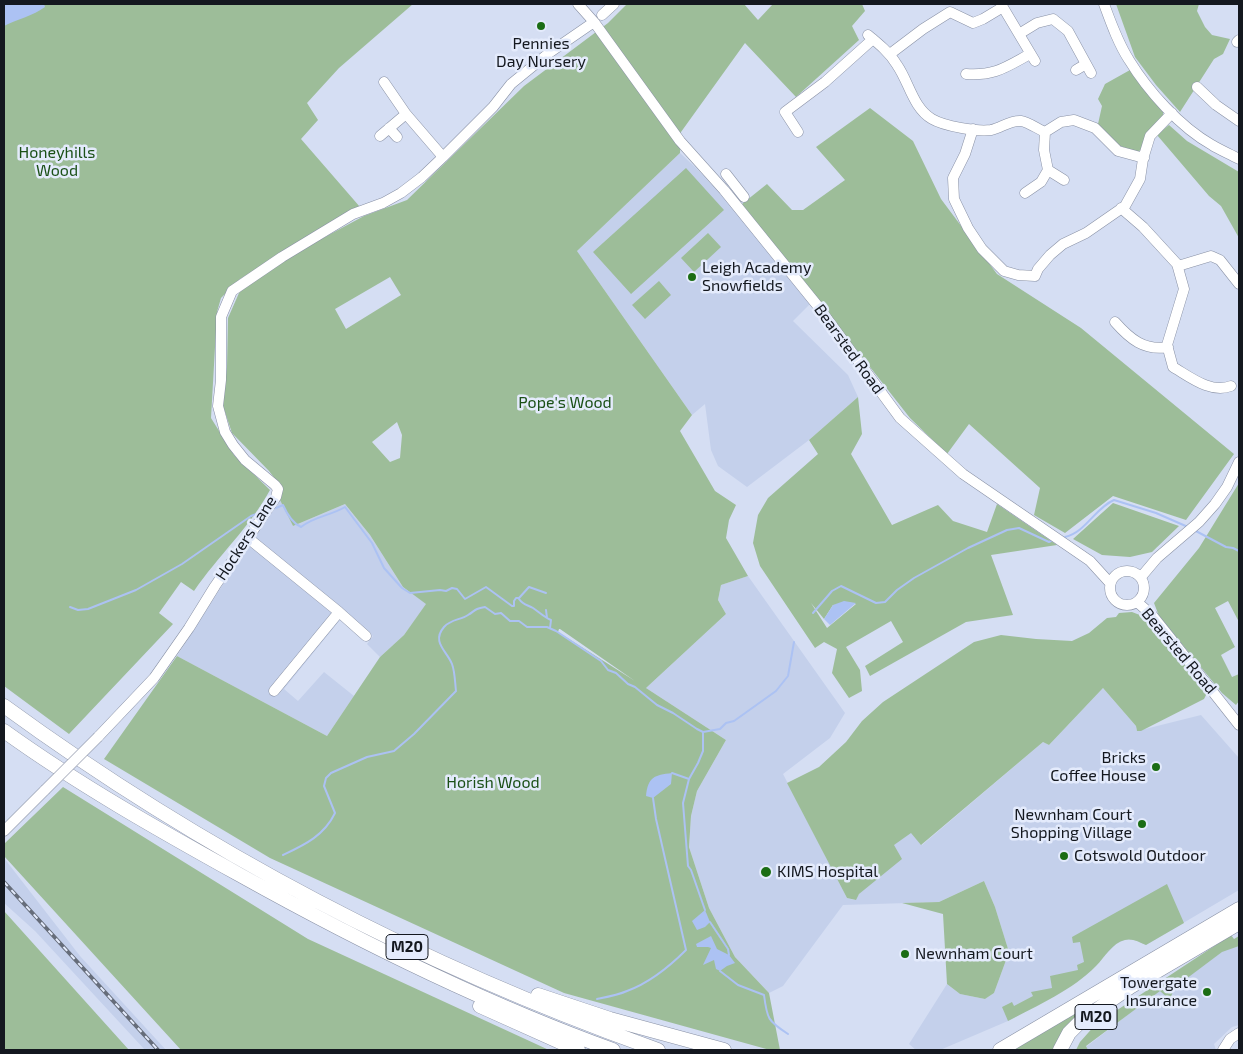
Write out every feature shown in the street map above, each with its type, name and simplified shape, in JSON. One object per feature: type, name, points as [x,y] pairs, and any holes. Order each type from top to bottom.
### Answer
[{"type":"highway","name":"M20","points":[[4,706],[130,792],[224,851],[342,915],[480,980],[553,1011],[658,1050]]},
{"type":"highway","name":"M20","points":[[4,731],[91,790],[326,923],[413,966],[497,1004],[613,1050]]},
{"type":"highway","points":[[1000,1050],[1239,909]]},
{"type":"highway","points":[[1060,1050],[1069,1033],[1082,1020],[1130,988],[1239,923]]},
{"type":"highway","name":"M20","points":[[413,966],[447,989],[474,1003],[578,1050]]},
{"type":"highway","name":"M20","points":[[480,980],[523,990],[610,1019],[724,1050]]},
{"type":"highway","name":"M20","points":[[1068,1050],[1086,1024],[1113,1005],[1130,988]]},
{"type":"street","name":"Bearsted Road","points":[[578,4],[606,13],[680,141],[724,190],[820,308],[900,418],[963,474],[1090,561],[1110,584]]},
{"type":"street","points":[[1104,4],[1128,60],[1148,88],[1200,138],[1239,159]]},
{"type":"street","points":[[890,54],[950,12],[972,23],[983,20],[1002,6],[1033,58],[972,78]]},
{"type":"street","name":"Hockers Lane","points":[[4,832],[154,678],[276,498],[278,489],[245,460],[233,445],[225,432],[218,406],[221,380],[221,317],[232,291],[282,257],[352,214],[383,204],[401,193],[422,177],[443,157],[493,107],[511,84],[549,53],[606,13]]},
{"type":"street","points":[[1019,34],[1037,23],[1053,20],[1068,31],[1088,68],[1076,70]]},
{"type":"street","points":[[798,132],[782,111],[825,82],[871,37],[890,54],[916,102],[932,120],[952,126],[992,130],[1020,121],[1045,132]]},
{"type":"street","points":[[384,82],[406,114],[443,157]]},
{"type":"street","points":[[1202,90],[1216,105],[1238,116]]},
{"type":"street","points":[[973,129],[965,154],[953,178],[954,199],[968,228],[982,249],[1004,271],[1018,275],[1036,276],[1038,269],[1063,244],[1086,233],[1125,206],[1140,179],[1150,136],[1172,113]]},
{"type":"street","points":[[380,136],[406,114]]},
{"type":"street","points":[[1045,132],[1061,122],[1074,120],[1095,128],[1118,150],[1144,158]]},
{"type":"street","points":[[390,128],[397,138]]},
{"type":"street","points":[[1025,193],[1042,182],[1048,170],[1044,150],[1045,132]]},
{"type":"street","points":[[1048,170],[1064,180]]},
{"type":"street","points":[[724,190],[729,179],[744,197]]},
{"type":"street","points":[[1121,208],[1150,233],[1178,266],[1184,289],[1168,347],[1173,367],[1193,380],[1211,387],[1231,386]]},
{"type":"street","points":[[1178,266],[1211,256],[1220,260],[1239,284]]},
{"type":"street","points":[[1115,322],[1134,341],[1146,347],[1158,349],[1168,347]]},
{"type":"street","points":[[1141,577],[1157,558],[1199,522],[1215,504],[1227,487],[1239,462]]},
{"type":"street","points":[[248,538],[340,612],[366,636]]},
{"type":"street","points":[[1126,570],[1141,577],[1144,590],[1137,602],[1128,605],[1119,603],[1111,595],[1110,584],[1116,574],[1126,570]]},
{"type":"street","name":"Bearsted Road","points":[[1137,602],[1168,635],[1239,724]]},
{"type":"street","points":[[274,691],[340,612]]},
{"type":"street","points":[[1223,1050],[1230,1039],[1239,1033]]},
{"type":"shaded area","name":"Leigh Academy Snowfields","points":[[680,153],[737,212],[810,304],[793,321],[848,375],[858,397],[809,440],[747,487],[718,466],[711,450],[705,404],[692,415],[577,251]]},
{"type":"shaded area","points":[[279,498],[293,526],[345,504],[370,535],[403,587],[427,604],[404,635],[380,657],[367,644],[373,636],[254,538]]},
{"type":"shaded area","points":[[249,544],[340,620],[284,689],[298,701],[324,672],[354,696],[327,736],[177,656]]},
{"type":"shaded area","points":[[748,576],[845,713],[830,738],[783,774],[847,898],[855,900],[893,845],[911,832],[922,845],[1043,742],[1049,745],[1103,688],[1136,726],[1137,731],[1201,715],[1239,758],[1239,890],[1146,945],[1135,940],[1126,939],[1116,944],[1085,976],[1043,1002],[1008,1021],[940,1050],[916,1050],[909,1044],[947,984],[960,994],[985,999],[994,993],[1009,952],[995,907],[984,881],[939,902],[843,905],[783,986],[769,993],[735,957],[709,908],[689,847],[691,816],[697,791],[726,740],[646,688],[726,614],[718,600],[721,585]]},
{"type":"shaded area","points":[[4,858],[80,956],[166,1050],[145,1050],[35,931],[4,903]]},
{"type":"shaded area","points":[[1239,936],[1239,1025],[1232,1027],[1214,1044],[1216,1050],[1088,1050],[1086,1047],[1160,990]]},
{"type":"green space","name":"Honeyhills Wood","points":[[4,4],[413,4],[339,68],[307,103],[318,120],[301,139],[360,207],[240,279],[221,298],[217,312],[211,418],[234,455],[270,490],[253,516],[194,591],[181,582],[159,613],[173,624],[69,734],[4,686]]},
{"type":"green space","points":[[627,4],[744,4],[758,20],[773,4],[862,4],[865,11],[852,26],[859,40],[796,97],[745,43],[681,132],[680,153],[577,251],[692,415],[680,431],[715,491],[736,505],[729,520],[726,538],[748,576],[721,585],[718,600],[726,614],[646,688],[726,740],[697,791],[691,816],[689,847],[709,908],[735,957],[769,993],[780,1050],[770,1050],[564,993],[270,858],[104,759],[177,656],[327,736],[380,657],[404,635],[426,604],[403,587],[370,535],[345,504],[293,526],[279,498],[282,488],[269,471],[232,433],[223,406],[227,367],[228,318],[239,293],[249,282],[297,252],[364,216],[407,200],[524,86],[608,23]],"holes":[[[390,277],[401,295],[346,329],[335,309]],[[397,422],[402,435],[400,458],[390,462],[372,442]],[[560,629],[635,681],[558,632]]]},
{"type":"green space","points":[[1116,4],[1199,4],[1197,11],[1205,27],[1212,35],[1230,39],[1223,54],[1214,59],[1180,112],[1135,57]]},
{"type":"green space","points":[[1130,70],[1163,111],[1163,116],[1141,150],[1137,152],[1120,146],[1098,124],[1102,106],[1098,99],[1105,84]]},
{"type":"green space","points":[[870,108],[913,141],[941,199],[997,274],[1081,328],[1234,454],[1186,520],[1113,496],[1065,533],[1034,515],[1040,488],[969,424],[947,454],[910,418],[742,204],[767,184],[792,210],[803,210],[845,180],[816,147]]},
{"type":"green space","points":[[1169,125],[1187,141],[1239,172],[1239,238],[1221,206],[1209,196],[1157,135]]},
{"type":"green space","points":[[686,168],[724,210],[631,294],[593,252]]},
{"type":"green space","points":[[708,233],[721,247],[694,272],[681,258]]},
{"type":"green space","points":[[659,281],[671,295],[645,319],[632,305]]},
{"type":"green space","points":[[858,397],[862,434],[851,454],[892,525],[938,505],[953,521],[987,532],[997,504],[1057,545],[991,555],[1013,615],[966,622],[870,676],[865,666],[903,642],[891,621],[846,647],[860,670],[862,691],[849,698],[832,673],[837,649],[824,642],[815,648],[760,566],[753,543],[758,515],[768,498],[818,454],[809,440]],"holes":[[[811,603],[824,619],[833,605],[856,604],[827,628]]]},
{"type":"green space","points":[[1239,483],[1239,622],[1228,601],[1215,608],[1235,647],[1221,655],[1232,677],[1239,674],[1239,701],[1236,705],[1222,693],[1159,616],[1154,603],[1199,548]]},
{"type":"green space","points":[[1113,503],[1179,526],[1152,552],[1130,557],[1102,555],[1073,539]]},
{"type":"green space","points":[[1132,612],[1145,617],[1157,629],[1204,688],[1207,693],[1204,699],[1141,731],[1137,731],[1136,726],[1103,688],[1049,745],[1043,742],[921,845],[911,833],[894,845],[902,859],[859,894],[856,900],[847,898],[787,783],[819,767],[846,742],[862,721],[883,702],[974,642],[1001,635],[1072,641],[1089,633],[1107,618],[1116,617],[1119,613]]},
{"type":"green space","points":[[63,787],[308,939],[549,1050],[181,1050],[4,856],[4,844]]},
{"type":"green space","points":[[984,881],[995,907],[1009,952],[994,993],[985,999],[960,994],[947,984],[943,914],[902,903],[939,902]]},
{"type":"green space","points":[[1167,884],[1184,923],[1146,945],[1130,940],[1116,944],[1096,966],[1077,982],[1008,1021],[1002,1007],[1012,1002],[1014,1006],[1033,996],[1031,992],[1052,988],[1050,976],[1078,970],[1077,965],[1084,962],[1080,942],[1073,943],[1072,937]]},
{"type":"green space","points":[[4,911],[129,1050],[4,1050]]},
{"type":"green space","points":[[1231,935],[1234,939],[1239,936],[1239,946],[1222,952],[1186,979],[1173,991],[1170,1000],[1160,991],[1086,1046],[1088,1050],[1076,1050],[1080,1042],[1096,1024]]},
{"type":"green space","points":[[1098,998],[1100,1000],[1054,1050],[1011,1050]]},
{"type":"water","points":[[4,4],[44,4],[45,7],[36,13],[4,26]]},
{"type":"water","points":[[844,601],[856,603],[830,625],[824,619],[833,605]]},
{"type":"water","points":[[672,773],[671,784],[653,798],[646,796],[648,785],[653,778]]},
{"type":"water","points":[[705,910],[710,922],[705,927],[697,930],[692,921]]},
{"type":"water","points":[[711,936],[717,949],[729,955],[735,963],[720,971],[716,969],[714,960],[703,965],[711,948],[697,947],[696,944]]},
{"type":"waterway","points":[[1065,537],[1079,530],[1101,508],[1114,500],[1156,513],[1188,527]]},
{"type":"waterway","points":[[276,508],[283,505],[290,518],[301,527],[312,520],[345,507],[372,543],[384,568],[402,588],[410,593],[446,591],[452,588],[457,589],[465,599],[486,587],[512,606],[514,606],[516,598],[519,598],[529,587],[546,593]]},
{"type":"waterway","points":[[70,607],[78,610],[88,609],[136,590],[182,564],[251,516],[259,513]]},
{"type":"waterway","points":[[813,613],[832,591],[841,586],[876,603],[885,602],[897,590],[914,578],[968,548],[1007,530],[1019,528],[1049,542],[1051,541]]},
{"type":"waterway","points":[[1194,530],[1226,547],[1239,551]]},
{"type":"waterway","points":[[519,599],[551,620],[550,628]]},
{"type":"waterway","points":[[283,855],[313,839],[325,828],[335,813],[324,786],[326,778],[331,773],[367,757],[394,751],[414,734],[456,691],[453,667],[441,646],[440,632],[447,624],[465,617],[477,609],[485,607],[495,614],[501,613],[510,621],[519,621],[527,627],[547,627],[556,631],[601,661],[608,670],[616,673],[657,705],[703,732],[720,729],[726,723],[734,721],[776,691],[788,676],[794,642]]},
{"type":"waterway","points":[[546,610],[547,618]]},
{"type":"waterway","points":[[703,732],[703,751],[689,779],[683,803],[688,866],[705,910]]},
{"type":"waterway","points":[[672,773],[689,779]]},
{"type":"waterway","points":[[597,999],[620,994],[643,984],[666,968],[686,950],[656,819],[653,798]]},
{"type":"waterway","points":[[710,922],[728,949],[729,955]]},
{"type":"waterway","points":[[720,971],[738,985],[764,995],[770,1019],[776,1026],[788,1034]]},
{"type":"railway","points":[[4,882],[158,1050]]},
{"type":"place","name":"Pennies Day Nursery","points":[[541,26]]},
{"type":"place","name":"Leigh Academy Snowfields","points":[[692,277]]},
{"type":"place","name":"Bricks Coffee House","points":[[1156,767]]},
{"type":"place","name":"Newnham Court Shopping Village","points":[[1142,824]]},
{"type":"place","name":"Cotswold Outdoor","points":[[1064,856]]},
{"type":"place","name":"KIMS Hospital","points":[[766,872]]},
{"type":"place","name":"Newnham Court","points":[[905,954]]},
{"type":"place","name":"Towergate Insurance","points":[[1207,992]]},
{"type":"park label","name":"Pope's Wood","points":[[565,403]]},
{"type":"park label","name":"Horish Wood","points":[[493,783]]}]
